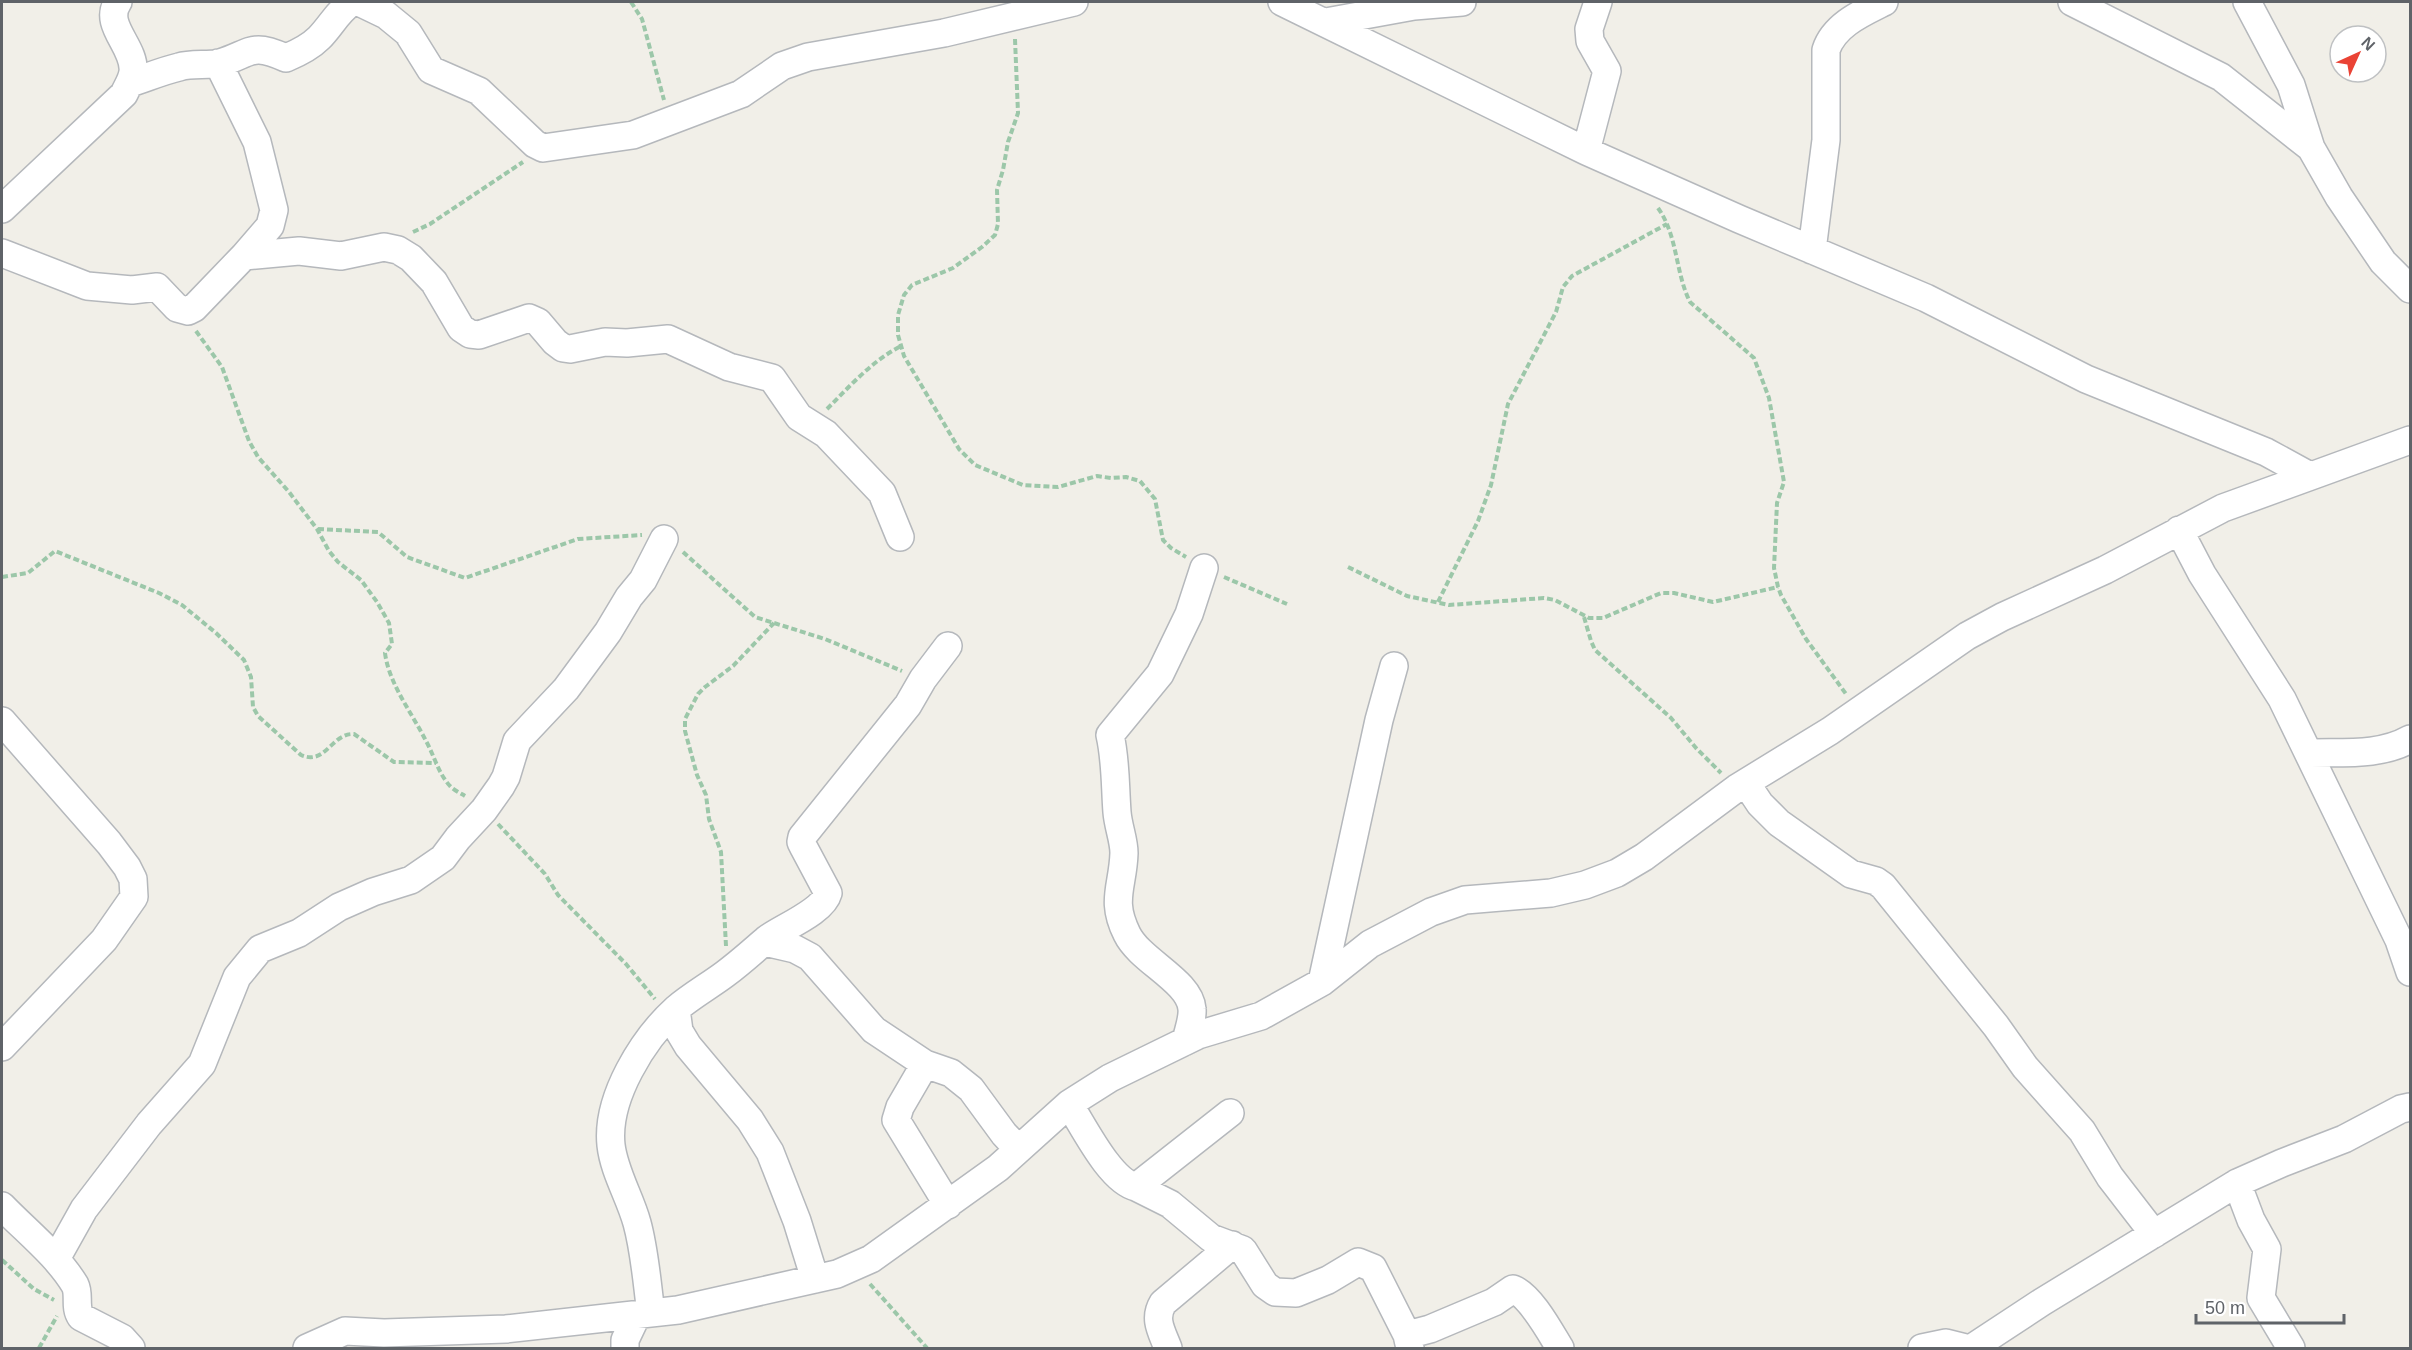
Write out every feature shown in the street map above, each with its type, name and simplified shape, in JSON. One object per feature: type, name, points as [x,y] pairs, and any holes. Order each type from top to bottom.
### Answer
[{"type":"street","points":[[130,83],[179,67],[218,63],[248,50],[261,48],[286,58],[319,39],[345,7],[352,2]]},
{"type":"street","points":[[359,2],[386,15],[408,33],[431,70],[479,91],[535,144],[543,148],[633,135],[741,94],[782,66],[808,57],[944,33],[1074,2]]},
{"type":"street","points":[[1282,2],[1326,21],[1445,83],[1586,151],[1926,298],[2086,379],[2266,452],[2310,476]]},
{"type":"street","points":[[1326,21],[1414,6],[1462,2]]},
{"type":"street","points":[[1586,151],[1607,71],[1606,65],[1590,40],[1589,29],[1598,2]]},
{"type":"street","points":[[1812,250],[1826,140],[1826,50],[1830,39],[1839,28],[1884,2]]},
{"type":"street","points":[[2072,2],[2221,77],[2311,148]]},
{"type":"street","points":[[2247,2],[2291,85],[2311,148],[2339,197],[2383,262],[2410,289]]},
{"type":"street","points":[[2,209],[124,94],[130,83],[133,72],[131,56],[109,7]]},
{"type":"street","points":[[2,253],[87,286],[132,290],[157,286],[177,308],[188,311],[194,308],[270,226],[274,210],[257,142],[218,63]]},
{"type":"street","points":[[244,256],[299,251],[341,256],[384,247],[398,250],[411,258],[434,282],[461,328],[470,334],[479,335],[529,318],[538,322],[555,342],[570,349],[605,342],[627,343],[668,339],[729,367],[772,378],[777,382],[793,411],[839,447],[882,493],[900,537]]},
{"type":"street","points":[[321,1345],[345,1331],[384,1333],[506,1329],[678,1310],[837,1274],[871,1259],[948,1205],[998,1168],[1069,1104],[1110,1078],[1198,1035],[1261,1016],[1322,982],[1371,944],[1431,912],[1465,900],[1551,893],[1585,885],[1617,873],[1644,857],[1741,786],[1858,712],[1967,636],[2002,617],[2105,570],[2223,508],[2410,440]]},
{"type":"street","points":[[2179,530],[2202,574],[2282,699],[2399,940],[2410,972]]},
{"type":"street","points":[[56,1259],[84,1209],[149,1124],[202,1064],[237,977],[260,949],[299,933],[339,908],[373,892],[411,880],[443,858],[484,810],[506,777],[517,741],[566,689],[608,632],[629,597],[643,580],[664,539]]},
{"type":"street","points":[[1186,1041],[1192,1011],[1191,1001],[1183,989],[1144,956],[1128,936],[1117,907],[1124,852],[1117,813],[1115,763],[1110,735],[1160,674],[1189,614],[1204,568]]},
{"type":"street","points":[[625,1348],[625,1340],[644,1314],[637,1223],[626,1196],[611,1145],[612,1118],[623,1084],[646,1042],[673,1013],[780,929],[810,912],[826,899],[828,893],[801,842],[802,837],[908,705],[922,679],[948,646]]},
{"type":"street","points":[[1322,982],[1379,720],[1394,666]]},
{"type":"street","points":[[2,721],[121,859],[133,879],[134,897],[104,940],[2,1047]]},
{"type":"street","points":[[2310,753],[2369,752],[2387,749],[2410,739]]},
{"type":"street","points":[[1741,786],[1779,822],[1851,874],[1876,881],[1883,886],[1996,1026],[2025,1067],[2082,1131],[2110,1177],[2154,1234]]},
{"type":"street","points":[[765,942],[795,949],[810,957],[874,1030],[925,1064],[951,1073],[971,1089],[1018,1149]]},
{"type":"street","points":[[673,1013],[679,1031],[688,1046],[750,1120],[770,1152],[797,1221],[815,1279]]},
{"type":"street","points":[[925,1064],[900,1107],[896,1120],[948,1205]]},
{"type":"street","points":[[1069,1104],[1115,1175],[1130,1185],[1170,1204],[1211,1238],[1247,1253],[1265,1285],[1275,1292],[1296,1293],[1328,1280],[1358,1262],[1368,1265],[1373,1268],[1409,1342],[1430,1329],[1494,1302],[1513,1289],[1524,1297],[1560,1348]]},
{"type":"street","points":[[1972,1348],[2042,1302],[2237,1183],[2344,1139],[2401,1109],[2410,1107]]},
{"type":"street","points":[[1136,1187],[1230,1113]]},
{"type":"street","points":[[2237,1183],[2251,1220],[2266,1249],[2261,1298],[2291,1348]]},
{"type":"street","points":[[2,1206],[56,1259],[76,1288],[71,1309],[84,1319],[122,1338],[131,1348]]},
{"type":"street","points":[[1168,1348],[1157,1319],[1158,1310],[1163,1303],[1232,1245]]},
{"type":"street","points":[[1922,1348],[1946,1343],[1966,1348]]},
{"type":"path","points":[[631,2],[642,19],[670,121]]},
{"type":"path","points":[[1014,17],[1018,113],[1008,142],[997,190],[998,224],[995,235],[952,268],[912,285],[904,295],[898,315],[898,335],[904,356],[959,449],[975,465],[1023,484],[1058,487],[1097,476],[1126,477],[1140,481],[1155,499],[1163,540],[1171,548],[1204,568],[1287,604]]},
{"type":"path","points":[[384,247],[430,224],[543,148]]},
{"type":"path","points":[[1651,199],[1667,224],[1685,292],[1690,302],[1754,357],[1769,398],[1784,482],[1777,504],[1774,568],[1780,595],[1806,639],[1858,712]]},
{"type":"path","points":[[1438,602],[1478,521],[1491,485],[1508,404],[1556,312],[1563,287],[1572,276],[1667,224]]},
{"type":"path","points":[[182,310],[222,367],[249,441],[258,457],[310,519],[338,562],[361,580],[389,623],[392,644],[385,653],[386,661],[396,686],[450,786],[484,810],[545,874],[558,895],[673,1013]]},
{"type":"path","points":[[812,425],[870,366],[901,346]]},
{"type":"path","points":[[2,577],[28,573],[55,551],[159,593],[182,605],[244,660],[250,677],[253,707],[258,716],[302,756],[316,759],[342,737],[354,734],[393,762],[436,763]]},
{"type":"path","points":[[1348,567],[1407,596],[1449,605],[1544,598],[1555,600],[1584,616],[1603,618],[1661,593],[1674,593],[1713,602],[1778,586]]},
{"type":"path","points":[[1584,616],[1595,650],[1671,718],[1696,748],[1741,786]]},
{"type":"path","points":[[727,972],[721,852],[709,819],[706,795],[698,775],[684,718],[698,694],[733,666],[774,623]]},
{"type":"path","points":[[2,1260],[34,1289],[71,1309],[39,1348]]},
{"type":"path","points":[[854,1266],[927,1348]]}]
